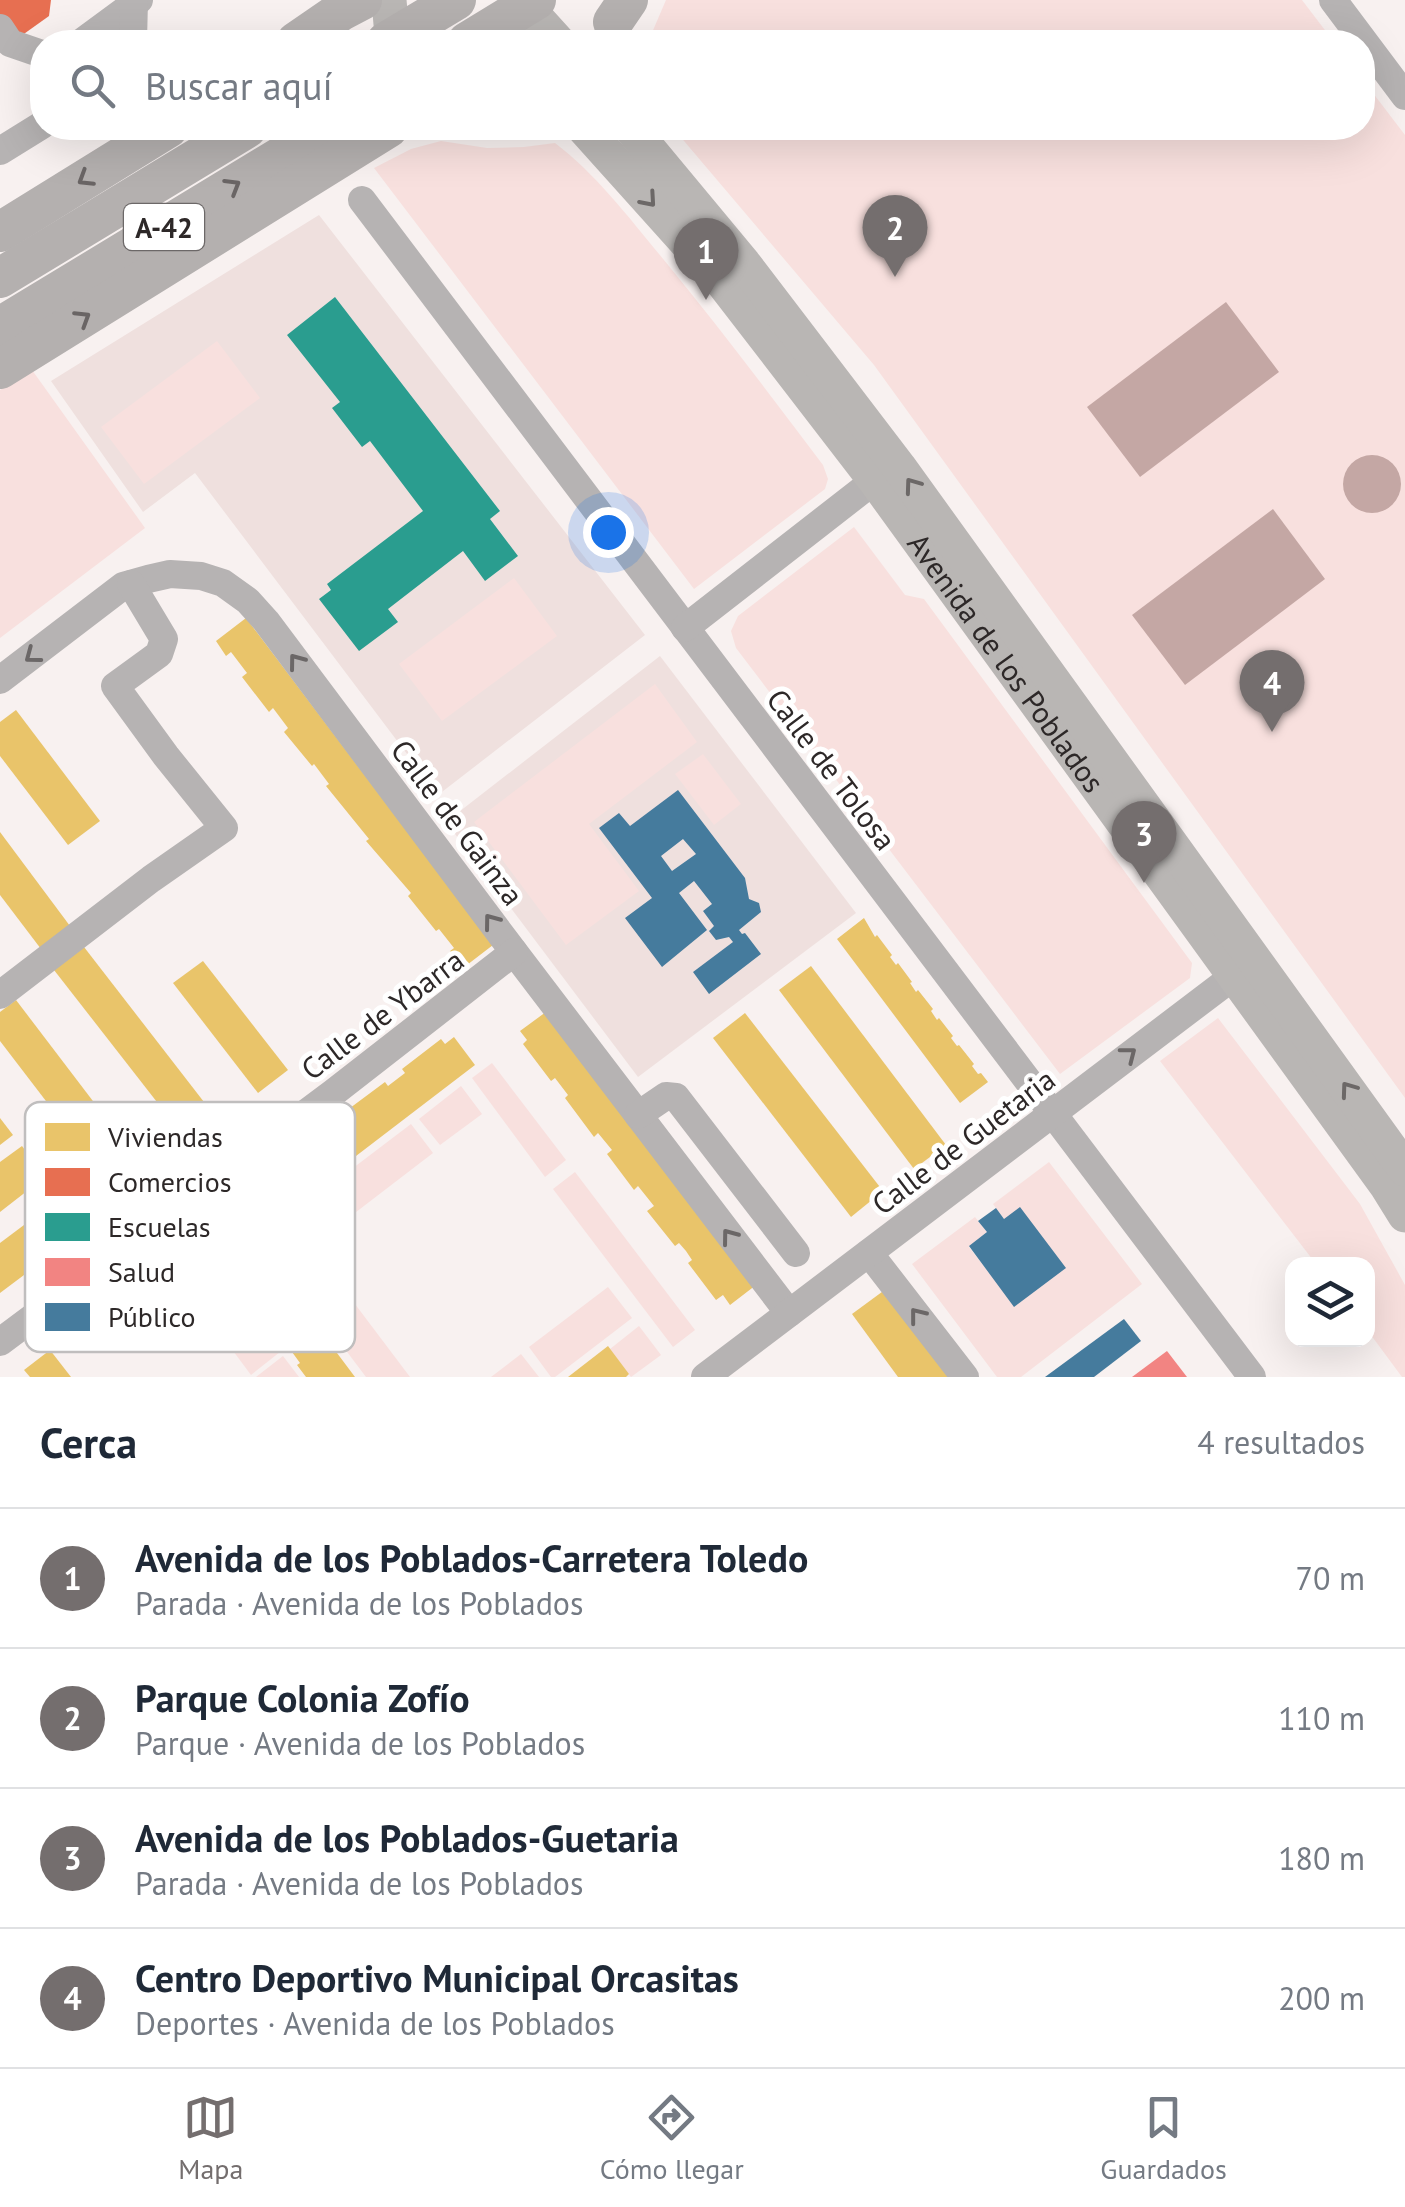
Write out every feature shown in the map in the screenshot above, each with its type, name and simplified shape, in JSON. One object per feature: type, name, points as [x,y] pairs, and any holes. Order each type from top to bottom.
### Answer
[{"type":"highway","points":[[312,30],[362,0]]},
{"type":"highway","points":[[406,30],[456,0]]},
{"type":"highway","points":[[487,30],[536,0]]},
{"type":"highway","points":[[0,232],[149,140]]},
{"type":"highway","name":"A-42","points":[[0,278],[226,140]]},
{"type":"highway","name":"A-42","points":[[0,327],[308,140]]},
{"type":"highway","points":[[0,369],[369,140]]},
{"type":"main road","points":[[389,0],[392,30]]},
{"type":"main road","points":[[466,0],[494,30]]},
{"type":"main road","points":[[520,0],[547,30]]},
{"type":"main road","name":"Avenida de los Poblados","points":[[595,140],[724,284],[1240,962],[1405,1168]]},
{"type":"main road","name":"Avenida de los Poblados","points":[[640,140],[744,264],[899,467],[1240,962],[1405,1215]]},
{"type":"street","points":[[1333,0],[1356,30]]},
{"type":"street","points":[[98,30],[135,1]]},
{"type":"street","points":[[133,30],[135,1]]},
{"type":"street","points":[[5,36],[30,48]]},
{"type":"street","points":[[1375,56],[1405,96]]},
{"type":"street","points":[[0,151],[30,132]]},
{"type":"street","name":"Calle de Tolosa","points":[[362,200],[1252,1377]]},
{"type":"street","points":[[685,628],[875,480]]},
{"type":"street","name":"Calle de Gainza","points":[[0,680],[123,586],[170,574],[201,576],[223,583],[248,600],[789,1313]]},
{"type":"street","points":[[0,995],[150,879],[224,828],[115,686],[159,654],[164,639],[131,584]]},
{"type":"street","name":"Calle de Ybarra","points":[[321,1102],[514,952]]},
{"type":"street","name":"Calle de Guetaria","points":[[705,1377],[1053,1115],[1240,962]]},
{"type":"street","points":[[638,1115],[669,1095],[676,1097],[796,1253]]},
{"type":"street","points":[[869,1253],[965,1377]]},
{"type":"street","name":"Calle de Ybarra","points":[[0,1342],[25,1323]]},
{"type":"shaded area","points":[[666,0],[1302,0],[1325,30],[653,30]]},
{"type":"shaded area","points":[[1375,96],[1405,135],[1405,1098],[874,365],[683,140],[1375,140]]},
{"type":"shaded area","points":[[441,141],[487,148],[555,143],[570,156],[626,213],[764,387],[823,465],[828,479],[825,489],[694,589],[374,168],[411,149]]},
{"type":"shaded area","points":[[319,215],[645,635],[438,795],[195,473],[143,512],[51,381]]},
{"type":"shaded area","points":[[1226,302],[1279,372],[1140,477],[1087,407]]},
{"type":"shaded area","points":[[217,341],[260,398],[144,484],[101,427]]},
{"type":"shaded area","points":[[32,370],[145,528],[0,638],[0,390]]},
{"type":"shaded area","points":[[1372,455],[1392,464],[1401,484],[1392,504],[1372,513],[1352,504],[1343,484],[1352,464]]},
{"type":"shaded area","points":[[1273,509],[1325,579],[1185,685],[1132,615]]},
{"type":"shaded area","points":[[854,527],[905,595],[924,599],[1192,963],[1190,978],[1060,1074],[736,648],[731,631],[738,616]]},
{"type":"shaded area","points":[[514,578],[557,636],[442,721],[399,664]]},
{"type":"shaded area","points":[[660,656],[856,913],[638,1077],[446,822]]},
{"type":"shaded area","points":[[655,684],[697,742],[589,824],[639,891],[566,945],[474,822]]},
{"type":"shaded area","points":[[703,754],[741,804],[714,825],[675,774]]},
{"type":"shaded area","points":[[1218,1018],[1360,1204],[1405,1285],[1405,1377],[1375,1340],[1375,1257],[1311,1257],[1160,1061]]},
{"type":"shaded area","points":[[492,1063],[566,1160],[545,1177],[472,1078]]},
{"type":"shaded area","points":[[461,1086],[482,1114],[440,1145],[419,1119]]},
{"type":"shaded area","points":[[411,1124],[433,1153],[355,1213],[355,1167]]},
{"type":"shaded area","points":[[1049,1162],[1142,1284],[1021,1377],[997,1377],[912,1264],[975,1217],[987,1232],[969,1247],[1015,1306],[1065,1267],[1004,1219],[993,1204]]},
{"type":"shaded area","points":[[575,1172],[695,1330],[673,1347],[553,1189]]},
{"type":"shaded area","points":[[608,1287],[632,1318],[551,1377],[529,1347]]},
{"type":"shaded area","points":[[355,1304],[410,1377],[366,1377],[347,1352],[355,1352]]},
{"type":"shaded area","points":[[639,1326],[661,1355],[631,1377],[610,1349]]},
{"type":"shaded area","points":[[234,1352],[280,1352],[251,1375]]},
{"type":"shaded area","points":[[521,1354],[539,1377],[491,1377]]},
{"type":"shaded area","points":[[283,1356],[299,1377],[256,1377]]},
{"type":"building: Viviendas","points":[[246,618],[493,945],[463,968],[450,951],[454,948],[408,896],[411,893],[366,841],[369,839],[326,786],[329,784],[314,764],[284,732],[288,728],[273,708],[269,712],[242,677],[247,673],[231,652],[226,656],[216,641]]},
{"type":"building: Viviendas","points":[[16,710],[100,821],[68,845],[0,756],[0,722]]},
{"type":"building: Viviendas","points":[[0,832],[70,926],[41,949],[0,895]]},
{"type":"building: Viviendas","points":[[864,918],[916,992],[933,1009],[937,1020],[988,1082],[960,1103],[837,939]]},
{"type":"building: Viviendas","points":[[84,947],[204,1102],[157,1102],[54,970]]},
{"type":"building: Viviendas","points":[[203,961],[288,1070],[258,1093],[173,983]]},
{"type":"building: Viviendas","points":[[811,966],[946,1145],[914,1169],[779,990]]},
{"type":"building: Viviendas","points":[[16,1000],[94,1102],[47,1102],[0,1041],[0,1012]]},
{"type":"building: Viviendas","points":[[550,1009],[756,1285],[730,1305],[723,1295],[716,1300],[688,1263],[692,1260],[686,1251],[679,1243],[675,1246],[647,1211],[654,1206],[638,1186],[634,1190],[607,1154],[612,1150],[598,1133],[594,1137],[565,1098],[568,1095],[555,1078],[551,1081],[523,1044],[527,1040],[520,1031]]},
{"type":"building: Viviendas","points":[[745,1013],[883,1191],[851,1217],[713,1038]]},
{"type":"building: Viviendas","points":[[454,1037],[475,1065],[355,1157],[355,1104],[385,1082],[388,1086],[405,1073],[402,1069],[441,1039],[445,1044]]},
{"type":"building: Viviendas","points":[[0,1118],[13,1135],[0,1145]]},
{"type":"building: Viviendas","points":[[22,1146],[25,1150],[25,1193],[0,1212],[0,1162]]},
{"type":"building: Viviendas","points":[[25,1224],[25,1274],[0,1293],[0,1243]]},
{"type":"building: Viviendas","points":[[886,1289],[952,1377],[898,1377],[852,1314]]},
{"type":"building: Viviendas","points":[[608,1346],[629,1374],[626,1377],[568,1377]]},
{"type":"building: Viviendas","points":[[52,1352],[71,1377],[30,1377],[24,1370]]},
{"type":"building: Viviendas","points":[[292,1352],[336,1352],[355,1377],[306,1377],[297,1365],[300,1363]]},
{"type":"building: Comercios","points":[[0,0],[51,0],[49,16],[0,51]]},
{"type":"building: Escuelas","points":[[335,297],[500,511],[490,519],[518,556],[485,581],[463,551],[388,609],[398,622],[359,651],[319,599],[331,590],[327,584],[423,511],[370,441],[362,447],[332,408],[340,402],[287,335]]},
{"type":"building: Salud","points":[[1167,1351],[1187,1377],[1132,1377]]},
{"type":"building: Público","points":[[678,790],[745,878],[749,899],[759,903],[761,912],[739,930],[761,954],[709,994],[693,972],[733,942],[729,937],[716,940],[709,931],[714,926],[703,911],[712,904],[694,881],[679,893],[707,930],[662,967],[625,918],[652,898],[599,828],[619,813],[630,826]],"holes":[[[683,839],[696,854],[672,871],[661,856]]]},
{"type":"building: Público","points":[[1020,1207],[1066,1268],[1014,1307],[969,1246],[987,1232],[978,1221],[996,1208],[1004,1219]]},
{"type":"building: Público","points":[[1124,1319],[1141,1341],[1094,1377],[1045,1377]]},
{"type":"place","name":"Parque Colonia Zofío","points":[[895,277]]},
{"type":"place","name":"Avenida de los Poblados-Carretera Toledo","points":[[706,300]]},
{"type":"place","name":"Centro Deportivo Municipal Orcasitas","points":[[1272,732]]},
{"type":"place","name":"Avenida de los Poblados-Guetaria","points":[[1144,883]]}]
